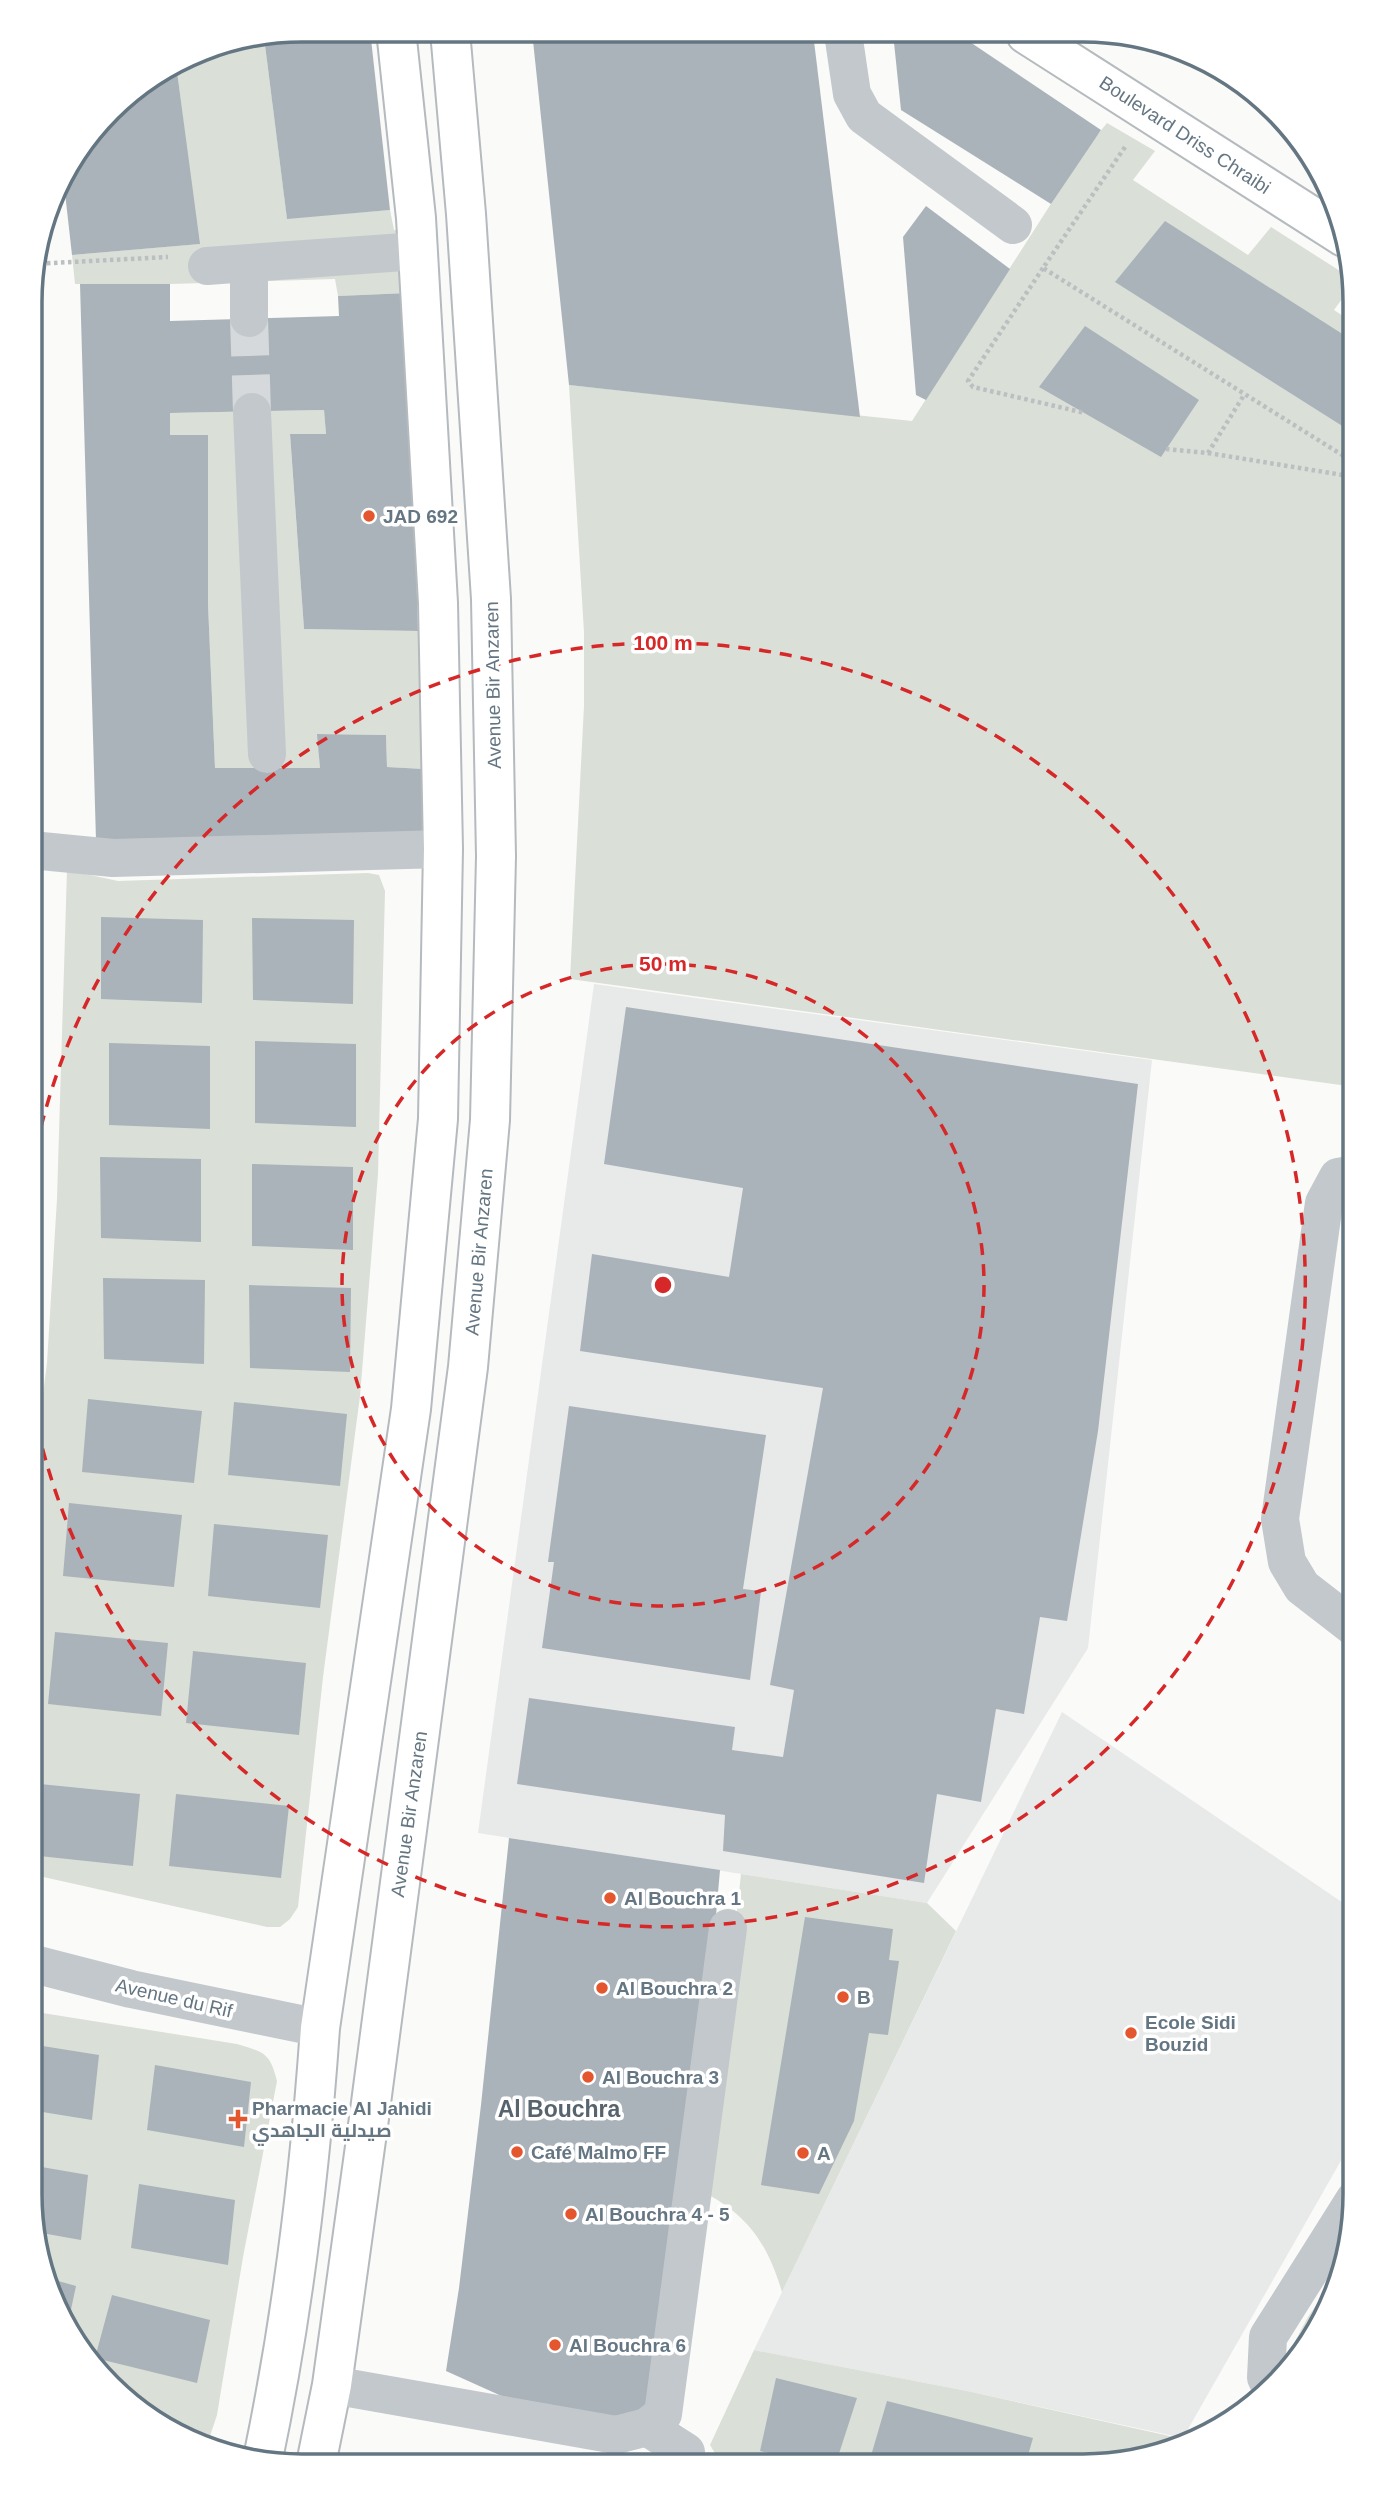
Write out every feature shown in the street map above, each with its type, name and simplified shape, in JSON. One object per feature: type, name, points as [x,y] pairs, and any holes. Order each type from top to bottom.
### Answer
[{"type":"main road","points":[[264,2451],[278,2385],[314,2115],[320,2028],[411,1409],[438,1119],[443,849],[438,603],[418,251],[398,42]]},
{"type":"main road","name":"Avenue Bir Anzaren","points":[[318,2454],[332,2385],[468,1367],[490,1120],[496,856],[491,600],[466,214],[451,42]]},
{"type":"main road","name":"Boulevard Driss Chraibi","points":[[1039,42],[1332,229]]},
{"type":"street","points":[[844,42],[852,93],[864,116],[1013,225]]},
{"type":"street","points":[[248,318],[226,265],[418,251]]},
{"type":"street","points":[[252,412],[267,754]]},
{"type":"street","points":[[42,851],[113,858],[443,849]]},
{"type":"street","points":[[1343,1176],[1338,1177],[1324,1203],[1280,1519],[1287,1562],[1302,1587],[1343,1619]]},
{"type":"street","points":[[332,2385],[616,2435],[648,2427],[663,2414],[728,1928]]},
{"type":"street","name":"Avenue du Rif","points":[[42,1966],[131,1989],[320,2028]]},
{"type":"street","points":[[1266,2379],[1268,2337],[1341,2221]]},
{"type":"street","points":[[648,2427],[686,2452]]},
{"type":"path","points":[[1085,413],[973,387],[968,381],[1149,111]]},
{"type":"path","points":[[45,263],[214,254],[226,265]]},
{"type":"path","points":[[1043,268],[1343,456]]},
{"type":"path","points":[[1208,453],[1244,394]]},
{"type":"path","points":[[1166,449],[1208,453],[1343,475]]},
{"type":"shaded area","points":[[265,45],[287,218],[390,210],[394,230],[405,229],[408,293],[338,296],[335,279],[75,284],[72,255],[199,244],[177,74],[219,56]]},
{"type":"shaded area","points":[[1107,123],[1155,151],[1133,180],[1248,255],[1271,227],[1341,272],[1343,298],[1334,310],[1343,316],[1343,1085],[570,979],[584,706],[584,632],[569,385],[912,421],[1086,149]]},
{"type":"shaded area","points":[[324,410],[326,434],[290,435],[304,629],[423,631],[424,769],[387,767],[386,735],[318,734],[320,768],[215,768],[208,604],[170,435],[170,413]]},
{"type":"shaded area","points":[[67,870],[118,881],[368,873],[379,875],[385,891],[378,1174],[360,1396],[323,1677],[298,1907],[280,1927],[267,1927],[42,1877],[42,1402],[47,1363],[57,1199]]},
{"type":"shaded area","points":[[594,984],[1152,1060],[1088,1648],[927,1903],[478,1833]]},
{"type":"shaded area","name":"Ecole Sidi Bouzid","points":[[1062,1712],[1343,1903],[1343,2157],[1186,2432],[1176,2436],[967,2391],[754,2350]]},
{"type":"shaded area","points":[[741,1874],[927,1903],[956,1931],[782,2292],[777,2276],[755,2234],[735,2213],[707,2194]]},
{"type":"shaded area","points":[[42,2013],[237,2044],[260,2052],[272,2065],[277,2081],[243,2257],[217,2415],[210,2437],[172,2419],[144,2400],[118,2378],[96,2352],[77,2324],[62,2293],[44,2228]]},
{"type":"shaded area","points":[[1320,2299],[1293,2346],[1293,2345]]},
{"type":"shaded area","points":[[754,2350],[967,2391],[1174,2437],[1134,2449],[1083,2454],[715,2454],[710,2445]]},
{"type":"building","points":[[371,42],[390,210],[287,219],[265,45]]},
{"type":"building","points":[[533,42],[814,42],[860,417],[569,385]]},
{"type":"building","points":[[894,42],[970,42],[1101,130],[1051,204],[901,110]]},
{"type":"building","points":[[177,74],[200,244],[72,255],[65,195],[77,172],[118,118],[144,96]]},
{"type":"building","points":[[926,206],[1010,269],[926,400],[916,395],[903,237]]},
{"type":"building","points":[[1165,221],[1343,334],[1343,426],[1115,282]]},
{"type":"building","points":[[80,284],[170,284],[170,321],[339,316],[338,296],[408,293],[418,631],[304,629],[290,434],[326,434],[324,410],[170,413],[170,435],[208,435],[208,604],[215,768],[320,768],[317,734],[386,735],[387,767],[424,769],[425,830],[396,839],[96,840]]},
{"type":"building","points":[[1085,326],[1199,400],[1161,457],[1039,387]]},
{"type":"building","points":[[101,917],[203,920],[202,1003],[101,999]]},
{"type":"building","points":[[252,918],[354,920],[353,1004],[253,1000]]},
{"type":"building","points":[[626,1007],[1138,1084],[1098,1431],[1067,1621],[1040,1617],[1024,1714],[996,1709],[981,1802],[937,1794],[924,1883],[723,1851],[725,1815],[517,1784],[529,1698],[735,1727],[732,1750],[783,1757],[794,1690],[770,1685],[823,1388],[580,1351],[592,1254],[729,1277],[743,1188],[604,1164]]},
{"type":"building","points":[[255,1041],[356,1044],[356,1127],[255,1123]]},
{"type":"building","points":[[109,1043],[210,1046],[210,1129],[109,1125]]},
{"type":"building","points":[[100,1157],[201,1159],[201,1242],[101,1238]]},
{"type":"building","points":[[252,1164],[353,1167],[353,1250],[252,1246]]},
{"type":"building","points":[[103,1278],[205,1280],[204,1364],[104,1359]]},
{"type":"building","points":[[249,1285],[351,1288],[350,1372],[250,1368]]},
{"type":"building","points":[[88,1399],[202,1411],[194,1483],[82,1472]]},
{"type":"building","points":[[234,1402],[347,1414],[340,1486],[228,1475]]},
{"type":"building","points":[[569,1406],[766,1435],[743,1589],[761,1591],[750,1680],[542,1648],[554,1562],[548,1562]]},
{"type":"building","points":[[69,1503],[182,1515],[174,1587],[63,1576]]},
{"type":"building","points":[[214,1524],[328,1535],[320,1608],[208,1596]]},
{"type":"building","points":[[55,1632],[168,1643],[161,1716],[48,1704]]},
{"type":"building","points":[[193,1651],[306,1663],[299,1735],[186,1723]]},
{"type":"building","points":[[42,1784],[140,1794],[133,1866],[42,1856]]},
{"type":"building","points":[[176,1794],[289,1806],[281,1878],[169,1866]]},
{"type":"building","points":[[509,1838],[720,1870],[704,2051],[653,2406],[609,2419],[506,2398],[446,2371],[481,2105]]},
{"type":"building","points":[[805,1917],[893,1929],[889,1960],[899,1961],[888,2035],[869,2033],[854,2121],[819,2194],[761,2185]]},
{"type":"building","points":[[42,2046],[99,2055],[92,2120],[42,2112]]},
{"type":"building","points":[[155,2065],[251,2082],[244,2147],[147,2130]]},
{"type":"building","points":[[42,2167],[88,2175],[81,2240],[45,2234]]},
{"type":"building","points":[[139,2184],[235,2200],[228,2265],[131,2248]]},
{"type":"building","points":[[57,2281],[76,2286],[70,2312]]},
{"type":"building","points":[[112,2295],[210,2320],[197,2383],[103,2360],[96,2353]]},
{"type":"building","points":[[776,2378],[857,2398],[839,2454],[773,2454],[760,2451]]},
{"type":"building","points":[[887,2401],[1033,2438],[1028,2454],[872,2454]]},
{"type":"tunnel","points":[[249,318],[252,412]]},
{"type":"place","name":"JAD 692","points":[[369,516]]},
{"type":"place","name":"Al Bouchra 1","points":[[610,1898]]},
{"type":"place","name":"Al Bouchra 2","points":[[602,1988]]},
{"type":"place","name":"B","points":[[843,1997]]},
{"type":"place","name":"Ecole Sidi Bouzid","points":[[1131,2033]]},
{"type":"place","name":"Al Bouchra 3","points":[[588,2077]]},
{"type":"place","name":"Pharmacie Al Jahidi صيدلية الجاهدي","points":[[238,2119]]},
{"type":"place","name":"Café Malmo FF","points":[[517,2152]]},
{"type":"place","name":"A","points":[[803,2153]]},
{"type":"place","name":"Al Bouchra 4 - 5","points":[[571,2214]]},
{"type":"place","name":"Al Bouchra 6","points":[[555,2345]]},
{"type":"district","name":"Al Bouchra","points":[[559,2109]]}]
